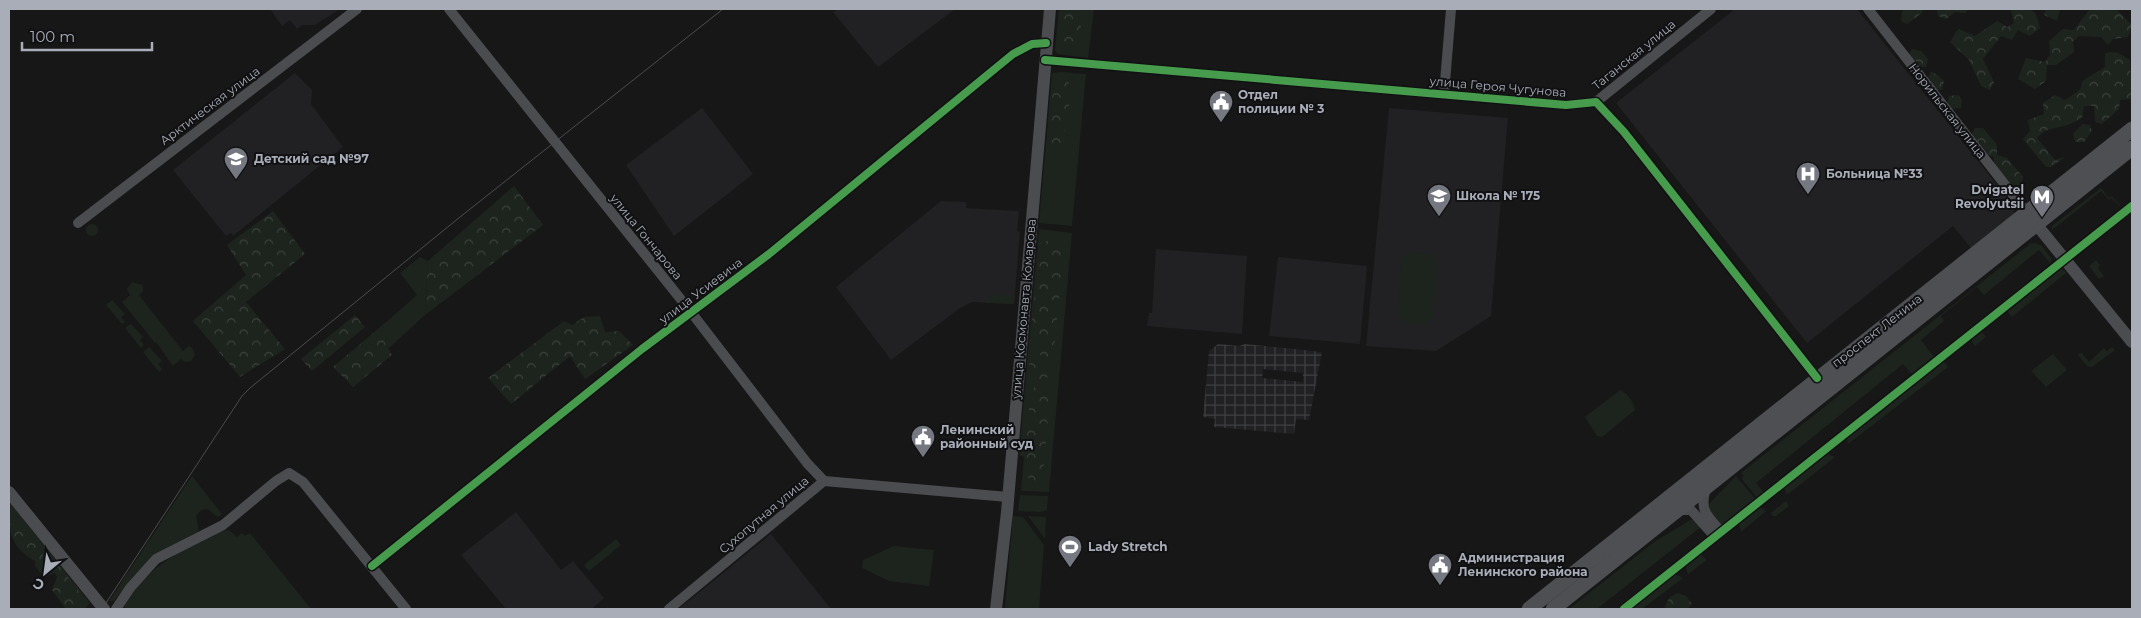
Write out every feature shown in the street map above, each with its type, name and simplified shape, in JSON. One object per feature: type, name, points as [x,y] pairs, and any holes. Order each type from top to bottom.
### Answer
[{"type":"main road","name":"проспект Ленина","points":[[1553,609],[1678,510],[2031,219],[2132,129]]},
{"type":"main road","name":"проспект Ленина","points":[[1529,609],[1818,378],[2031,219],[2132,148]]},
{"type":"street","name":"Арктическая улица","points":[[78,223],[357,9]]},
{"type":"street","name":"улица Гончарова","points":[[449,9],[691,312],[807,463],[824,481]]},
{"type":"street","name":"улица Космонавта Комарова","points":[[996,609],[1008,497],[1050,9]]},
{"type":"street","points":[[1444,94],[1451,9]]},
{"type":"street","name":"Таганская улица","points":[[1596,102],[1711,9]]},
{"type":"street","name":"Норильская улица","points":[[1868,9],[2031,219],[2132,342]]},
{"type":"street","name":"улица Усиевича","points":[[372,566],[691,312],[769,254],[1013,54],[1032,44],[1046,43]]},
{"type":"street","name":"улица Героя Чугунова","points":[[1045,60],[1566,105],[1596,102]]},
{"type":"street","points":[[1596,102],[1624,132],[1818,378]]},
{"type":"street","points":[[1624,609],[2132,206]]},
{"type":"street","points":[[116,609],[130,588],[156,560],[223,525],[289,472],[303,482],[406,609]]},
{"type":"street","name":"Сухопутная улица","points":[[669,609],[824,481],[1008,497]]},
{"type":"street","points":[[1707,486],[1702,502],[1703,510],[1718,535]]},
{"type":"street","points":[[9,492],[104,609]]},
{"type":"street","points":[[1678,510],[1691,510],[1718,535]]},
{"type":"shaded area","points":[[270,9],[340,9],[315,25],[302,25],[297,29],[290,20],[282,26]]},
{"type":"shaded area","points":[[838,9],[955,9],[878,67],[833,12]]},
{"type":"shaded area","name":"Больница №33","points":[[1735,9],[1857,9],[2013,205],[2014,215],[1971,248],[1953,226],[1807,343],[1616,103]]},
{"type":"shaded area","points":[[295,73],[312,90],[311,104],[343,147],[233,236],[231,233],[226,236],[173,170]]},
{"type":"shaded area","points":[[702,108],[753,174],[674,236],[626,165]]},
{"type":"shaded area","name":"Школа № 175","points":[[1389,108],[1508,118],[1491,316],[1436,351],[1366,346]]},
{"type":"shaded area","points":[[941,201],[966,202],[966,208],[1019,211],[1017,231],[1020,232],[1014,304],[972,302],[960,308],[891,360],[836,287]]},
{"type":"shaded area","points":[[1156,249],[1247,256],[1242,334],[1147,326],[1149,313],[1152,313]]},
{"type":"shaded area","points":[[1278,257],[1367,266],[1360,344],[1269,336]]},
{"type":"shaded area","points":[[1218,344],[1239,346],[1245,344],[1322,352],[1309,420],[1296,419],[1294,434],[1214,427],[1215,419],[1203,417],[1209,351]],"holes":[[[1263,369],[1303,373],[1303,382],[1262,378]]]},
{"type":"shaded area","points":[[516,512],[561,570],[573,561],[604,598],[592,609],[506,609],[461,555]]},
{"type":"shaded area","points":[[771,534],[831,609],[678,609],[691,599]]},
{"type":"green space","points":[[1059,9],[1094,9],[1088,58],[1057,54],[1055,50]]},
{"type":"green space","points":[[1064,9],[1081,9],[1081,43],[1069,50],[1059,45]]},
{"type":"green space","points":[[1905,9],[1923,9],[1922,13],[1907,24],[1901,21],[1902,12]]},
{"type":"green space","points":[[1937,9],[1969,9],[1965,13],[1955,12],[1946,19],[1938,16]]},
{"type":"green space","points":[[2029,9],[2035,13],[2040,28],[2030,36],[2018,30],[2012,40],[2001,36],[1983,59],[1994,82],[1990,90],[1981,86],[1969,60],[1950,42],[1958,29],[1975,36],[1997,21],[2007,27],[2014,23],[2011,10]]},
{"type":"green space","points":[[2045,9],[2060,9],[2057,21],[2044,15]]},
{"type":"green space","points":[[2090,9],[2116,9],[2132,25],[2128,37],[2113,39],[2108,45],[2101,37],[2079,36],[2073,42],[2074,52],[2056,65],[2047,65],[2046,81],[2035,89],[2018,79],[2026,58],[2045,62],[2050,55],[2049,41],[2063,29],[2074,30]]},
{"type":"green space","points":[[1912,49],[1921,51],[1928,59],[1926,67],[1916,67],[1908,57]]},
{"type":"green space","points":[[2117,52],[2130,60],[2132,99],[2120,100],[2119,109],[2102,124],[2095,122],[2094,106],[2084,106],[2082,118],[2041,134],[2037,138],[2055,160],[2065,157],[2051,167],[2046,167],[2023,139],[2030,131],[2028,120],[2044,114],[2043,103],[2055,95],[2065,100],[2080,90],[2082,81],[2105,67],[2105,53]]},
{"type":"green space","points":[[1931,72],[1938,75],[1944,81],[1942,90],[1935,90],[1926,81]]},
{"type":"green space","points":[[1052,73],[1086,74],[1072,226],[1039,223]]},
{"type":"green space","points":[[1060,80],[1068,82],[1073,96],[1069,105],[1060,116],[1068,142],[1058,157],[1050,156],[1047,150],[1051,102],[1056,85]]},
{"type":"green space","points":[[1958,95],[1962,100],[1961,108],[1952,109],[1947,103],[1949,96]]},
{"type":"green space","points":[[2082,124],[2090,125],[2092,131],[2084,142],[2075,142],[2073,134]]},
{"type":"green space","points":[[1975,128],[1983,128],[1997,145],[1997,155],[2007,158],[2023,177],[2021,186],[2011,186],[1994,165],[1994,157],[1985,154],[1971,136]]},
{"type":"green space","points":[[514,186],[543,225],[425,315],[428,261]]},
{"type":"green space","points":[[2101,188],[2109,198],[2112,196],[2122,208],[2111,198],[2109,200],[2101,191],[2052,230],[2052,226]]},
{"type":"green space","points":[[273,211],[305,254],[246,302],[285,349],[240,377],[193,321],[246,275],[227,245]]},
{"type":"green space","points":[[90,224],[94,224],[98,230],[94,236],[90,236],[86,232],[86,228]]},
{"type":"green space","points":[[1039,229],[1072,233],[1049,492],[1021,491],[1024,457],[1019,455]]},
{"type":"green space","points":[[1049,240],[1064,244],[1064,250],[1054,350],[1050,358],[1044,358],[1039,354],[1041,340],[1038,336],[1030,341],[1040,243]]},
{"type":"green space","points":[[2030,244],[2041,245],[2051,258],[2051,264],[2039,250],[1984,295],[1977,287],[1941,316],[1944,321],[1921,340],[1934,357],[1913,375],[1903,364],[1756,483],[1764,493],[1758,499],[1741,478],[1744,476],[1741,473]]},
{"type":"green space","points":[[1410,253],[1429,254],[1437,262],[1433,317],[1424,325],[1405,323],[1398,315],[1401,260]]},
{"type":"green space","points":[[420,257],[428,261],[425,315],[388,349],[385,343],[385,323],[417,295],[400,273]]},
{"type":"green space","points":[[2096,260],[2100,265],[2098,268],[2104,276],[2099,279],[2089,266]]},
{"type":"green space","points":[[2061,269],[2067,272],[2012,317],[2007,311]]},
{"type":"green space","points":[[132,282],[143,285],[143,291],[139,295],[183,351],[189,346],[192,348],[195,355],[191,361],[185,362],[181,359],[173,366],[156,342],[122,302],[130,295],[127,289]]},
{"type":"green space","points":[[993,294],[1015,294],[1014,304],[985,303]]},
{"type":"green space","points":[[112,300],[125,314],[121,317],[125,322],[122,324],[106,305]]},
{"type":"green space","points":[[355,315],[365,327],[312,371],[301,359]]},
{"type":"green space","points":[[600,316],[605,332],[619,331],[633,345],[585,379],[570,356],[511,404],[488,378],[564,321],[572,325],[584,317]]},
{"type":"green space","points":[[385,323],[385,343],[392,355],[353,387],[333,367]]},
{"type":"green space","points":[[131,324],[143,337],[140,340],[144,345],[141,348],[125,328]]},
{"type":"green space","points":[[1981,331],[1986,337],[1975,346],[1971,340]]},
{"type":"green space","points":[[149,347],[162,361],[158,364],[162,369],[159,372],[143,352]]},
{"type":"green space","points":[[2112,347],[2115,350],[2092,367],[2087,366],[2078,355],[2081,352],[2089,362],[2104,348],[2107,351]]},
{"type":"green space","points":[[2053,354],[2067,370],[2046,387],[2031,371]]},
{"type":"green space","points":[[1029,361],[1038,361],[1048,367],[1051,370],[1047,378],[1038,382],[1030,377]]},
{"type":"green space","points":[[1943,361],[1948,367],[1848,444],[1847,438]]},
{"type":"green space","points":[[1038,385],[1050,392],[1043,475],[1039,481],[1034,482],[1026,476],[1025,438],[1032,389]]},
{"type":"green space","points":[[1620,390],[1630,398],[1635,410],[1602,437],[1597,436],[1585,417]]},
{"type":"green space","points":[[1827,454],[1835,457],[1787,495],[1784,488]]},
{"type":"green space","points":[[192,476],[222,514],[218,517],[207,509],[200,511],[196,516],[199,531],[152,560],[134,577],[114,601],[109,601]]},
{"type":"green space","points":[[1736,476],[1756,500],[1720,526],[1707,506]]},
{"type":"green space","points":[[1020,495],[1048,496],[1047,510],[1040,512],[1018,511]]},
{"type":"green space","points":[[9,501],[90,603],[85,609],[9,513]]},
{"type":"green space","points":[[1786,501],[1789,506],[1776,516],[1773,516],[1771,513]]},
{"type":"green space","points":[[9,502],[15,510],[13,515],[40,539],[43,556],[57,563],[87,602],[84,609],[66,609],[52,590],[57,577],[55,573],[44,577],[35,566],[35,561],[26,555],[15,543],[10,529]]},
{"type":"green space","points":[[1760,507],[1766,511],[1741,532],[1739,524]]},
{"type":"green space","points":[[1013,516],[1023,517],[1044,545],[1039,609],[1005,609]]},
{"type":"green space","points":[[1028,516],[1046,517],[1045,539]]},
{"type":"green space","points":[[1692,519],[1702,526],[1597,609],[1569,609],[1654,542]]},
{"type":"green space","points":[[229,530],[237,537],[242,533],[245,536],[250,533],[311,609],[124,609],[131,594],[146,577],[165,561],[220,531]]},
{"type":"green space","points":[[616,539],[621,545],[589,571],[584,565]]},
{"type":"green space","points":[[894,546],[934,550],[929,586],[889,581],[862,568],[863,560]]},
{"type":"green space","points":[[1700,554],[1707,560],[1688,574],[1685,566]]},
{"type":"green space","points":[[1675,574],[1683,578],[1642,609],[1632,609]]},
{"type":"green space","points":[[1678,593],[1686,596],[1692,604],[1688,609],[1666,609],[1665,606],[1670,597]]},
{"type":"tram line","points":[[102,609],[242,396],[250,388],[460,217],[723,9]]},
{"type":"cycle path","points":[[372,566],[642,349],[769,254],[1013,54],[1032,44],[1046,43]]},
{"type":"cycle path","points":[[1045,60],[1566,105],[1596,102],[1624,132],[1817,378]]},
{"type":"cycle path","points":[[1624,609],[2132,206]]},
{"type":"place","name":"Отдел полиции № 3","points":[[1221,123]]},
{"type":"place","name":"Детский сад №97","points":[[236,180]]},
{"type":"place","name":"Больница №33","points":[[1808,195]]},
{"type":"place","name":"Школа № 175","points":[[1439,217]]},
{"type":"place","name":"Dvigatel Revolyutsii","points":[[2042,218]]},
{"type":"place","name":"Ленинский районный суд","points":[[923,458]]},
{"type":"place","name":"Lady Stretch","points":[[1070,568]]},
{"type":"place","name":"Администрация Ленинского района","points":[[1440,586]]}]
